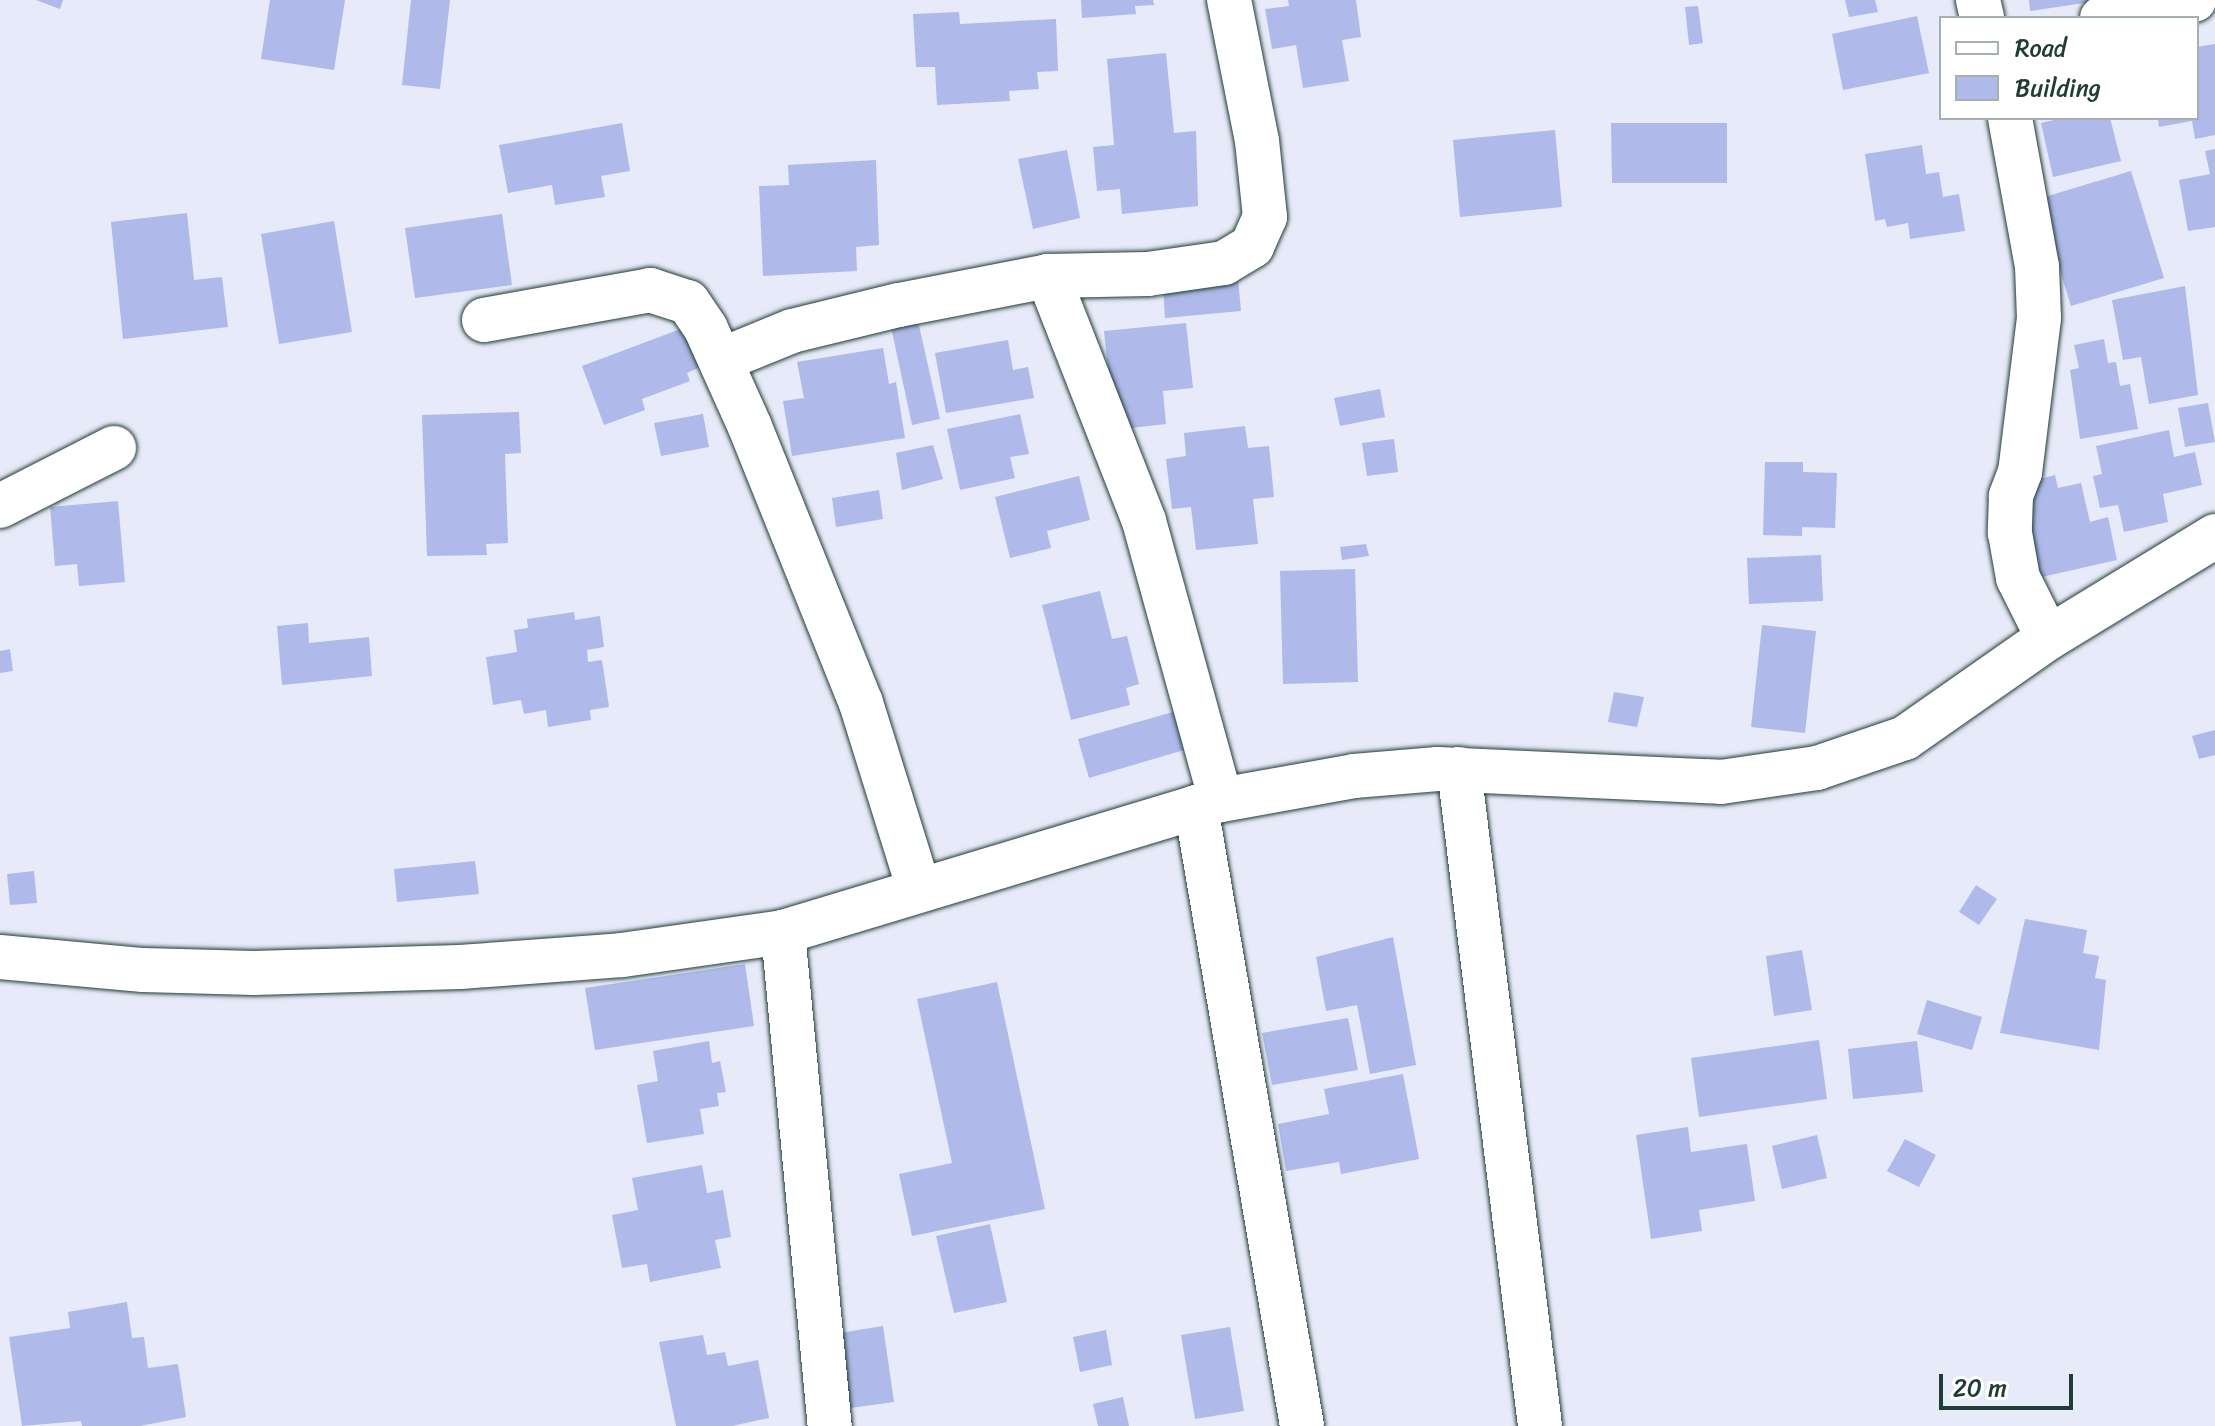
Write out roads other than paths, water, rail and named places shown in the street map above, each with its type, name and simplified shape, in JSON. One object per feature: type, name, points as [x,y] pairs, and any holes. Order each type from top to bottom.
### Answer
[{"type":"street","points":[[721,360],[792,331],[1048,276],[1148,274],[1224,263],[1252,246],[1265,217],[1257,141],[1229,0]]},
{"type":"street","points":[[2112,16],[2194,0]]},
{"type":"street","points":[[2010,120],[2037,266],[2039,318],[2020,472],[2011,496],[2010,533],[2018,578],[2048,638]]},
{"type":"street","points":[[1048,276],[1144,521],[1208,804],[1302,1426]]},
{"type":"street","points":[[484,320],[650,290],[688,302],[721,360],[861,703],[919,889]]},
{"type":"street","points":[[0,506],[114,448]]},
{"type":"street","points":[[0,957],[143,970],[254,973],[460,967],[622,955],[783,932],[1208,804],[1354,776],[1459,769],[1721,782],[1817,768],[1905,738],[2048,638],[2215,536]]},
{"type":"street","points":[[1459,769],[1540,1426]]},
{"type":"street","points":[[783,932],[830,1426]]}]
